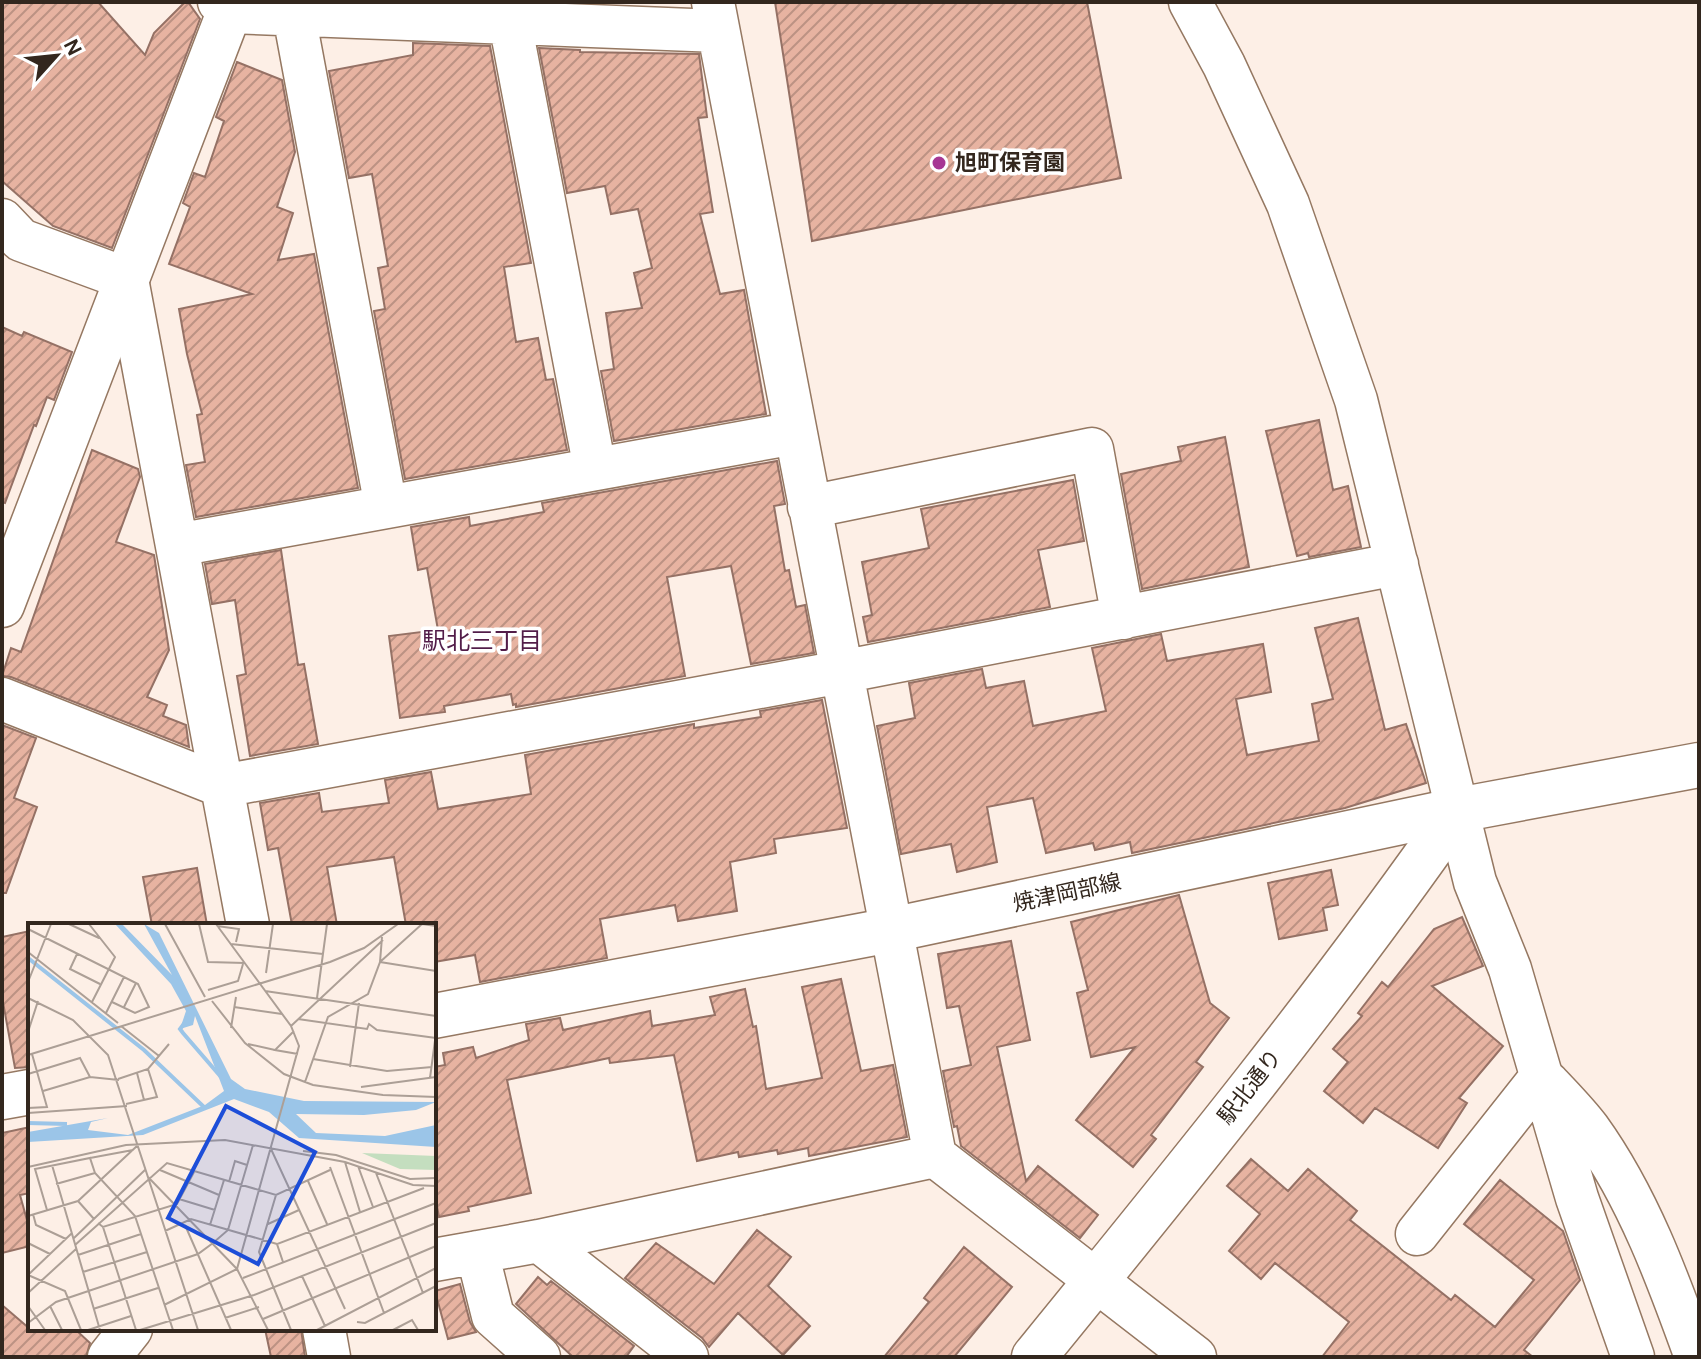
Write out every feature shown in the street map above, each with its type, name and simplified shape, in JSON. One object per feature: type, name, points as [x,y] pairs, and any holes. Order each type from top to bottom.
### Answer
[{"type":"street","points":[[1190,2],[1224,65],[1288,204],[1356,400],[1475,882],[1510,969],[1577,1198],[1633,1357]]},
{"type":"street","points":[[2,605],[127,279],[227,5],[294,15],[510,12],[715,16],[935,1156],[1195,1357]]},
{"type":"street","points":[[510,12],[595,469]]},
{"type":"street","points":[[294,15],[386,507]]},
{"type":"street","points":[[8,241],[127,279]]},
{"type":"street","points":[[127,279],[248,923]]},
{"type":"street","points":[[177,545],[795,433]]},
{"type":"street","points":[[809,507],[1092,449],[1123,618]]},
{"type":"street","points":[[2,699],[222,786],[841,672],[1397,564]]},
{"type":"street","name":"焼津岡部線","points":[[436,1016],[891,930],[1458,810],[1699,765]]},
{"type":"street","name":"駅北通り","points":[[1034,1357],[1322,995],[1395,900],[1458,810]]},
{"type":"street","points":[[1417,1234],[1542,1076]]},
{"type":"street","points":[[1542,1076],[1588,1128],[1630,1195],[1677,1304],[1696,1357]]},
{"type":"street","points":[[2,1097],[28,1092]]},
{"type":"street","points":[[436,1260],[539,1241],[935,1156]]},
{"type":"street","points":[[539,1241],[687,1357]]},
{"type":"street","points":[[477,1252],[493,1316],[539,1357]]},
{"type":"street","points":[[109,1357],[129,1331]]},
{"type":"street","points":[[324,1331],[329,1357]]},
{"type":"building","points":[[2,2],[98,2],[145,55],[154,33],[185,2],[200,19],[112,248],[53,226],[2,181]]},
{"type":"building","points":[[775,2],[1087,2],[1121,178],[812,241]]},
{"type":"building","points":[[413,43],[490,46],[531,263],[504,267],[516,342],[538,338],[546,380],[553,379],[567,450],[405,479],[374,311],[385,309],[378,268],[388,266],[372,174],[349,178],[329,71],[413,55]]},
{"type":"building","points":[[539,48],[580,52],[699,54],[707,117],[698,118],[713,212],[700,214],[720,294],[744,290],[766,414],[614,441],[601,371],[614,369],[606,313],[642,308],[634,273],[652,268],[638,209],[611,214],[605,186],[567,193]]},
{"type":"building","points":[[237,62],[282,80],[295,152],[277,207],[293,213],[278,260],[314,254],[358,488],[196,517],[186,465],[205,462],[197,415],[202,414],[179,309],[252,294],[169,264],[190,207],[183,203],[194,173],[205,177],[224,121],[216,117]]},
{"type":"building","points":[[2,327],[22,336],[24,332],[72,352],[54,400],[47,397],[34,425],[5,503],[2,502]]},
{"type":"building","points":[[1319,420],[1333,490],[1348,486],[1361,547],[1309,557],[1308,553],[1297,556],[1266,431]]},
{"type":"building","points":[[1225,437],[1249,567],[1142,589],[1121,474],[1181,461],[1178,447]]},
{"type":"building","points":[[92,450],[138,469],[140,477],[116,542],[154,555],[169,650],[147,697],[167,705],[163,716],[186,725],[189,747],[2,676],[11,648],[21,652]]},
{"type":"building","points":[[777,461],[785,504],[774,506],[785,571],[789,570],[796,607],[805,605],[814,653],[751,664],[731,566],[667,577],[685,676],[516,707],[511,694],[444,706],[445,712],[400,718],[389,636],[438,630],[427,568],[418,570],[411,527],[469,517],[470,526],[544,512],[542,503]]},
{"type":"building","points":[[1073,480],[1084,541],[1038,550],[1050,607],[868,642],[863,617],[872,615],[862,562],[929,548],[921,509]]},
{"type":"building","points":[[281,550],[298,665],[304,664],[318,744],[250,756],[237,676],[246,674],[235,600],[212,604],[205,564]]},
{"type":"building","points":[[1358,618],[1385,730],[1406,724],[1426,783],[1345,808],[1132,853],[1130,842],[1095,850],[1093,843],[1046,853],[1033,798],[987,807],[997,862],[957,872],[951,844],[901,854],[877,726],[915,718],[909,683],[982,669],[986,688],[1024,681],[1033,726],[1106,711],[1092,648],[1161,634],[1167,661],[1263,644],[1271,692],[1236,699],[1247,755],[1319,741],[1312,704],[1333,699],[1315,628]]},
{"type":"building","points":[[822,700],[847,828],[774,839],[776,853],[730,862],[737,911],[678,921],[675,905],[600,919],[607,958],[480,982],[475,955],[436,962],[436,923],[406,923],[394,857],[327,867],[337,923],[292,923],[278,848],[268,850],[260,803],[319,793],[322,812],[389,803],[385,780],[431,772],[438,809],[531,794],[525,755],[694,724],[694,728],[761,717],[760,711]]},
{"type":"building","points":[[2,725],[36,738],[14,798],[37,807],[6,893],[2,893]]},
{"type":"building","points":[[197,868],[207,923],[152,923],[143,877]]},
{"type":"building","points":[[1331,870],[1338,905],[1323,908],[1327,930],[1279,939],[1268,883]]},
{"type":"building","points":[[1179,895],[1210,1003],[1229,1018],[1196,1062],[1203,1067],[1151,1135],[1156,1139],[1133,1167],[1076,1120],[1135,1047],[1091,1057],[1077,993],[1088,990],[1071,922]]},
{"type":"building","points":[[1462,917],[1483,966],[1432,986],[1503,1046],[1459,1098],[1467,1103],[1438,1148],[1375,1108],[1363,1123],[1324,1091],[1348,1062],[1333,1049],[1362,1016],[1358,1013],[1382,982],[1388,987],[1434,929]]},
{"type":"building","points":[[28,931],[28,1067],[15,1068],[2,997],[2,937]]},
{"type":"building","points":[[1011,941],[1030,1040],[997,1047],[1026,1181],[1038,1166],[1098,1215],[1080,1238],[961,1146],[957,1126],[954,1127],[943,1071],[971,1065],[959,1006],[947,1008],[938,954]]},
{"type":"building","points":[[841,979],[861,1071],[893,1065],[907,1137],[809,1156],[808,1148],[739,1157],[738,1152],[697,1161],[674,1055],[610,1063],[609,1058],[507,1080],[531,1193],[439,1217],[436,1201],[436,1067],[445,1065],[443,1053],[473,1047],[476,1058],[529,1040],[526,1024],[560,1018],[563,1030],[650,1011],[652,1026],[715,1015],[710,997],[745,989],[753,1027],[756,1026],[766,1089],[822,1078],[802,987]]},
{"type":"building","points":[[28,1127],[28,1193],[20,1195],[28,1224],[28,1246],[2,1253],[2,1133]]},
{"type":"building","points":[[1251,1159],[1288,1191],[1308,1169],[1357,1211],[1350,1220],[1451,1300],[1455,1295],[1495,1327],[1534,1280],[1464,1224],[1500,1180],[1563,1231],[1580,1280],[1524,1350],[1533,1357],[1322,1357],[1349,1322],[1275,1263],[1261,1279],[1229,1251],[1260,1214],[1227,1186]]},
{"type":"building","points":[[757,1230],[791,1257],[768,1286],[810,1326],[783,1355],[738,1313],[709,1347],[702,1338],[625,1278],[656,1243],[714,1284]]},
{"type":"building","points":[[964,1247],[1012,1287],[954,1357],[884,1357],[929,1302],[924,1298]]},
{"type":"building","points":[[538,1277],[547,1285],[551,1281],[634,1346],[626,1357],[573,1357],[516,1304]]},
{"type":"building","points":[[460,1284],[470,1322],[476,1332],[448,1339],[436,1291]]},
{"type":"building","points":[[2,1305],[28,1327],[28,1331],[77,1331],[90,1343],[86,1357],[2,1357]]},
{"type":"building","points":[[265,1331],[301,1331],[305,1357],[271,1357]]},
{"type":"place","name":"旭町保育園","points":[[939,163]]},
{"type":"district","name":"駅北三丁目","points":[[482,641]]}]
